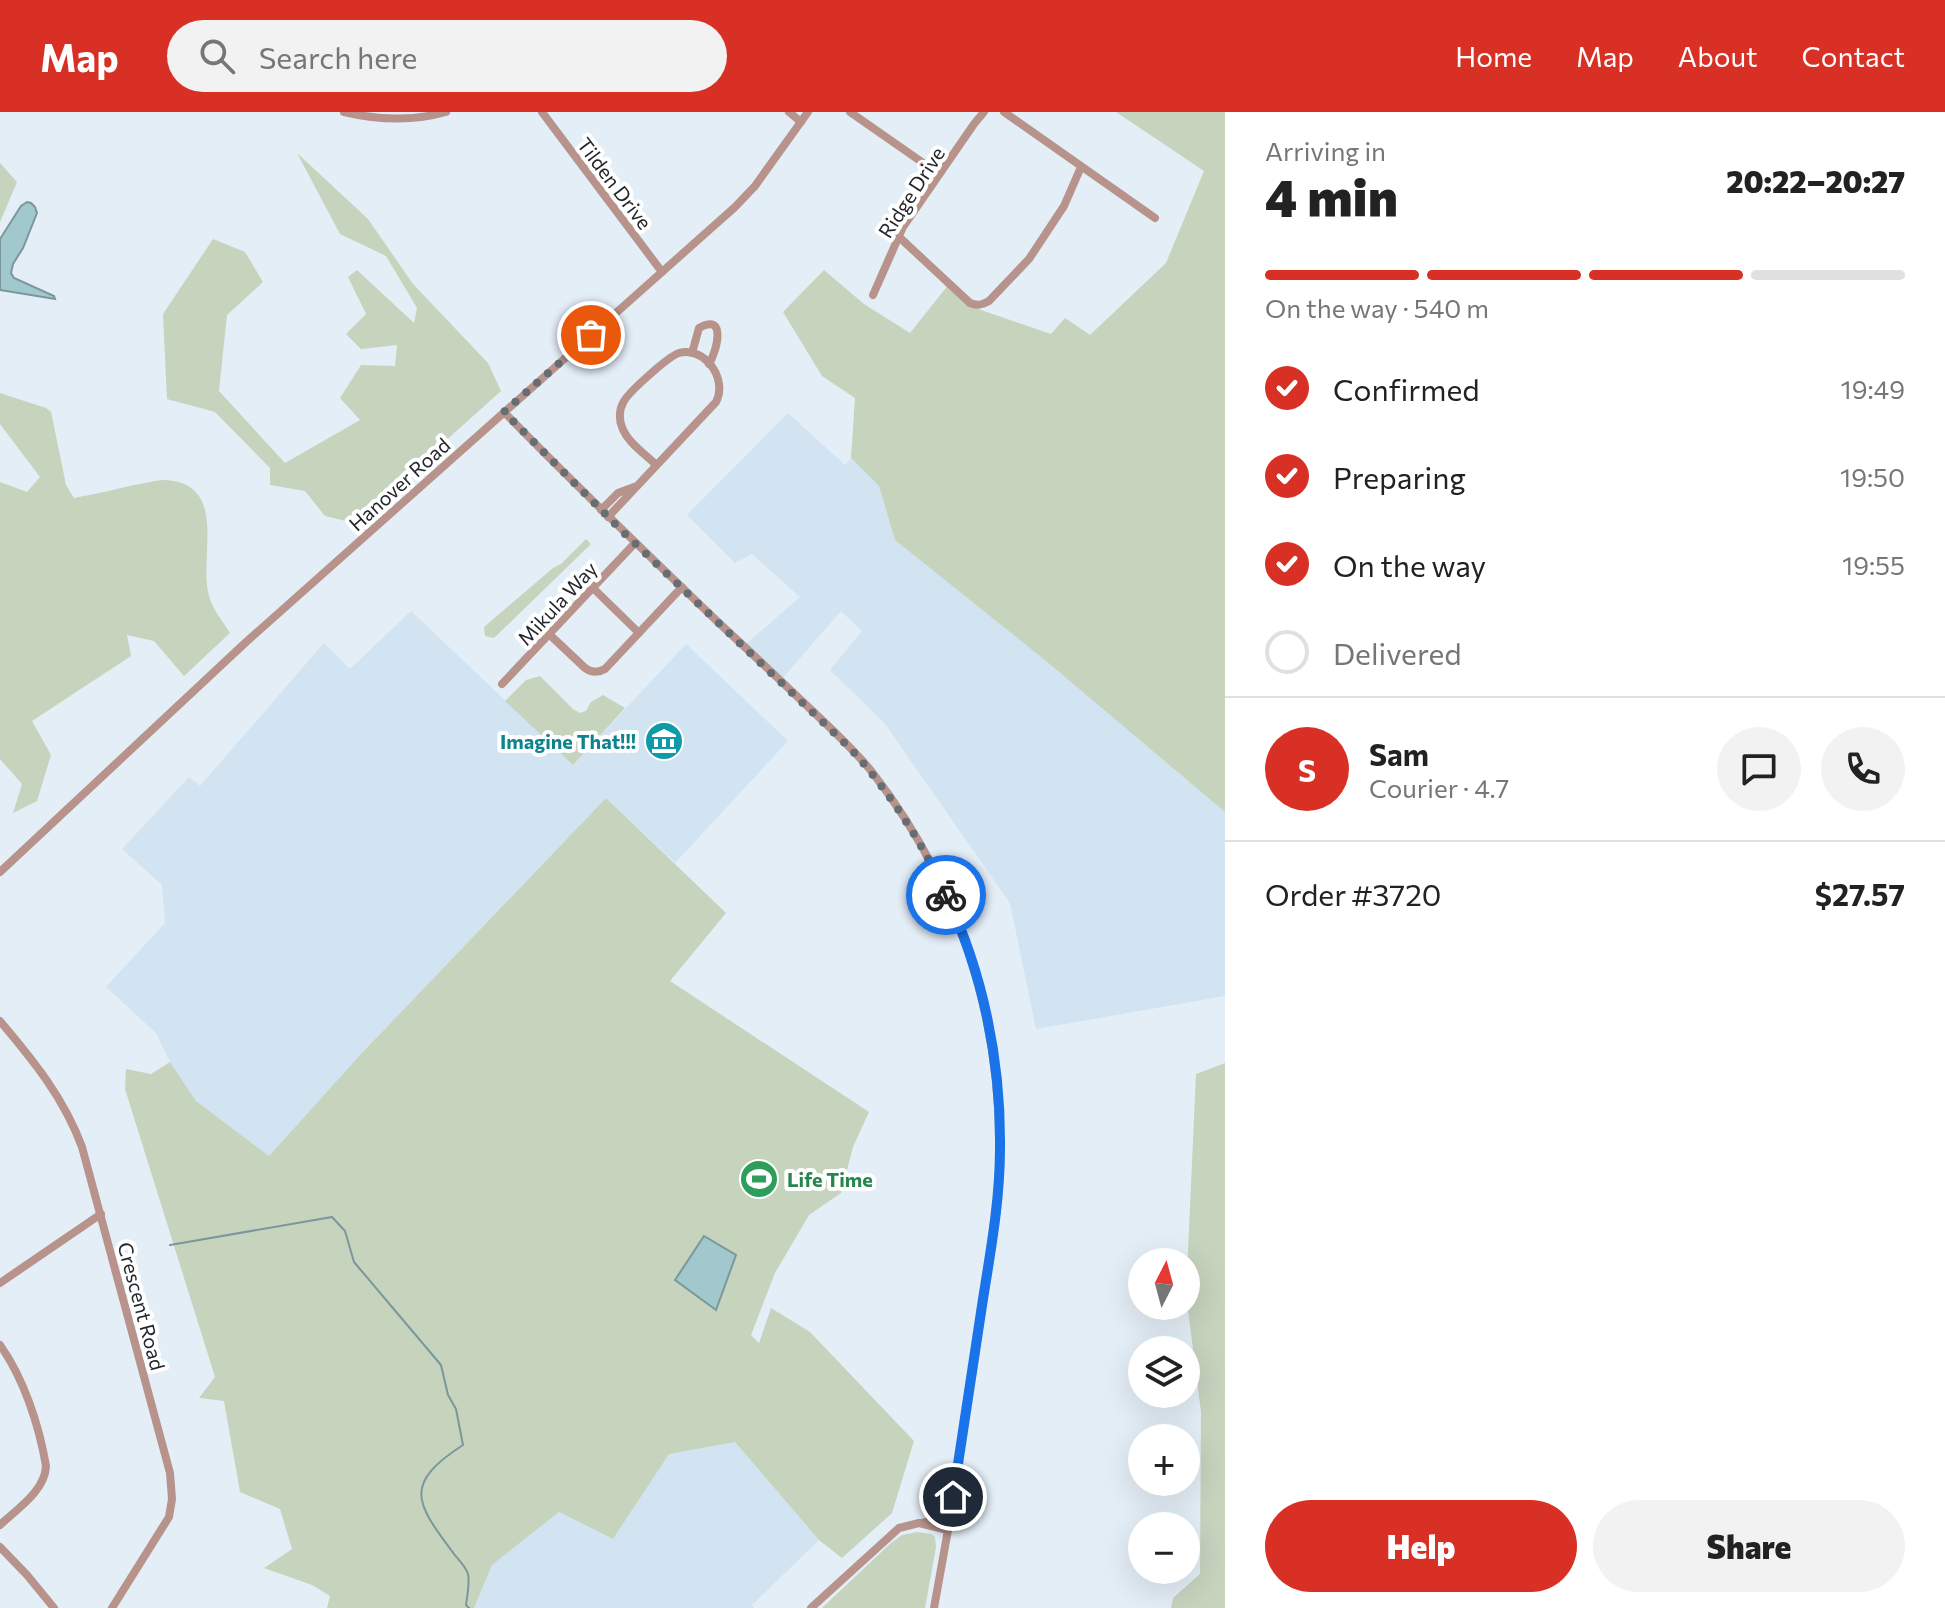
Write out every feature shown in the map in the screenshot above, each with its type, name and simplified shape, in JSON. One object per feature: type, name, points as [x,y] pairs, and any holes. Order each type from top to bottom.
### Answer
[{"type":"street","points":[[344,112],[386,119],[428,117],[446,112]]},
{"type":"street","name":"Tilden Drive","points":[[542,112],[662,272]]},
{"type":"street","points":[[789,112],[801,122]]},
{"type":"street","name":"Hanover Road","points":[[0,872],[245,643],[735,207],[755,186],[808,112]]},
{"type":"street","points":[[850,112],[939,174]]},
{"type":"street","name":"Ridge Drive","points":[[873,295],[898,236],[984,112]]},
{"type":"street","points":[[1004,112],[1155,218]]},
{"type":"street","points":[[898,236],[970,303],[985,304],[1029,259],[1064,206],[1081,167]]},
{"type":"street","points":[[692,353],[699,328],[705,324],[712,325],[718,330],[719,337],[717,350],[709,364]]},
{"type":"street","points":[[604,513],[635,487],[716,402],[720,381],[709,364],[692,353],[678,353],[668,359],[622,404],[620,421],[625,435],[655,464]]},
{"type":"street","points":[[504,412],[635,543],[831,728],[871,771],[907,823],[958,919],[975,968],[996,1071],[1000,1116],[999,1179],[997,1210],[934,1608]]},
{"type":"street","name":"Mikula Way","points":[[502,684],[635,543]]},
{"type":"street","points":[[550,635],[585,668],[595,672],[605,669],[682,587]]},
{"type":"street","points":[[593,588],[639,633]]},
{"type":"street","name":"Crescent Road","points":[[0,1021],[39,1068],[65,1108],[82,1147],[172,1487],[171,1509],[166,1524],[112,1608]]},
{"type":"street","points":[[0,1283],[101,1214]]},
{"type":"street","points":[[0,1345],[26,1394],[46,1466],[39,1487],[0,1525]]},
{"type":"street","points":[[811,1608],[895,1530],[904,1525],[936,1519],[953,1497]]},
{"type":"street","points":[[919,1523],[948,1530]]},
{"type":"street","points":[[0,1547],[44,1593],[54,1608]]},
{"type":"shaded area","points":[[27,202],[35,207],[37,213],[11,273],[14,278],[55,299],[0,290],[0,239],[21,206]]},
{"type":"shaded area","points":[[788,413],[845,465],[851,458],[879,486],[895,540],[1046,661],[1225,812],[1225,996],[1036,1029],[1010,903],[885,724],[830,670],[862,631],[841,611],[781,680],[745,645],[800,597],[752,554],[735,563],[687,515]]},
{"type":"shaded area","points":[[411,611],[573,765],[686,644],[788,741],[675,863],[606,798],[361,1054],[269,1156],[196,1101],[170,1062],[156,1033],[106,987],[165,923],[162,885],[122,849],[189,777],[200,786],[324,643],[350,669]]},
{"type":"shaded area","points":[[704,1236],[736,1255],[716,1310],[675,1280]]},
{"type":"shaded area","points":[[735,1442],[819,1540],[752,1605],[754,1608],[474,1608],[492,1565],[559,1512],[613,1539],[669,1454]]},
{"type":"green space","points":[[1116,112],[1225,112],[1225,812],[1046,661],[895,540],[879,486],[851,458],[855,398],[822,376],[783,312],[824,270],[864,304],[910,333],[949,284],[978,309],[1051,334],[1065,318],[1090,335],[1166,263],[1204,171]]},
{"type":"green space","points":[[297,153],[368,219],[413,284],[488,363],[501,391],[354,523],[325,516],[305,491],[270,485],[270,468],[215,412],[167,399],[163,314],[213,239],[245,252],[263,282],[227,315],[219,391],[285,463],[360,420],[340,398],[361,365],[395,366],[397,345],[361,349],[346,334],[366,314],[348,277],[357,270],[414,323],[417,308],[386,256],[340,234]]},
{"type":"green space","points":[[0,163],[17,182],[0,222]]},
{"type":"green space","points":[[0,393],[51,412],[66,485],[74,498],[164,480],[184,484],[197,494],[204,507],[207,524],[209,596],[230,633],[184,676],[154,641],[127,635],[131,656],[32,721],[51,755],[37,801],[13,813],[22,784],[0,759],[0,482],[27,492],[40,477],[0,424]]},
{"type":"green space","points":[[586,539],[591,544],[494,638],[485,636],[484,627],[561,564]]},
{"type":"green space","points":[[540,676],[580,713],[603,695],[625,708],[573,765],[505,701],[526,680]]},
{"type":"green space","points":[[606,798],[726,913],[670,981],[869,1112],[853,1147],[841,1193],[809,1215],[775,1273],[751,1335],[759,1343],[771,1308],[810,1332],[914,1441],[892,1513],[842,1558],[819,1540],[735,1442],[669,1454],[613,1539],[559,1512],[492,1565],[474,1608],[327,1608],[330,1596],[312,1585],[264,1568],[292,1549],[280,1509],[240,1492],[224,1401],[199,1398],[215,1377],[125,1089],[126,1069],[151,1074],[170,1062],[196,1101],[269,1156],[361,1054]]},
{"type":"green space","points":[[1225,1063],[1225,1608],[1171,1608],[1173,1598],[1189,1584],[1200,1584],[1200,1336],[1191,1336],[1189,1320],[1200,1320],[1200,1248],[1188,1248],[1196,1074]]},
{"type":"green space","points":[[917,1532],[935,1537],[925,1608],[822,1608],[891,1543],[902,1535]]},
{"type":"waterway","points":[[170,1245],[332,1217],[345,1231],[354,1262],[441,1365],[448,1395],[456,1409],[463,1445],[430,1472],[421,1496],[431,1522],[467,1571],[466,1605],[469,1608]]},
{"type":"way so far","points":[[591,335],[504,412],[623,532],[850,748],[871,771],[907,823],[946,895]]},
{"type":"place","name":"Imagine That!!!","points":[[664,741]]},
{"type":"place","name":"Life Time","points":[[759,1179]]},
{"type":"route","points":[[946,895],[975,968],[992,1044],[1000,1111],[997,1210],[953,1497]]}]
